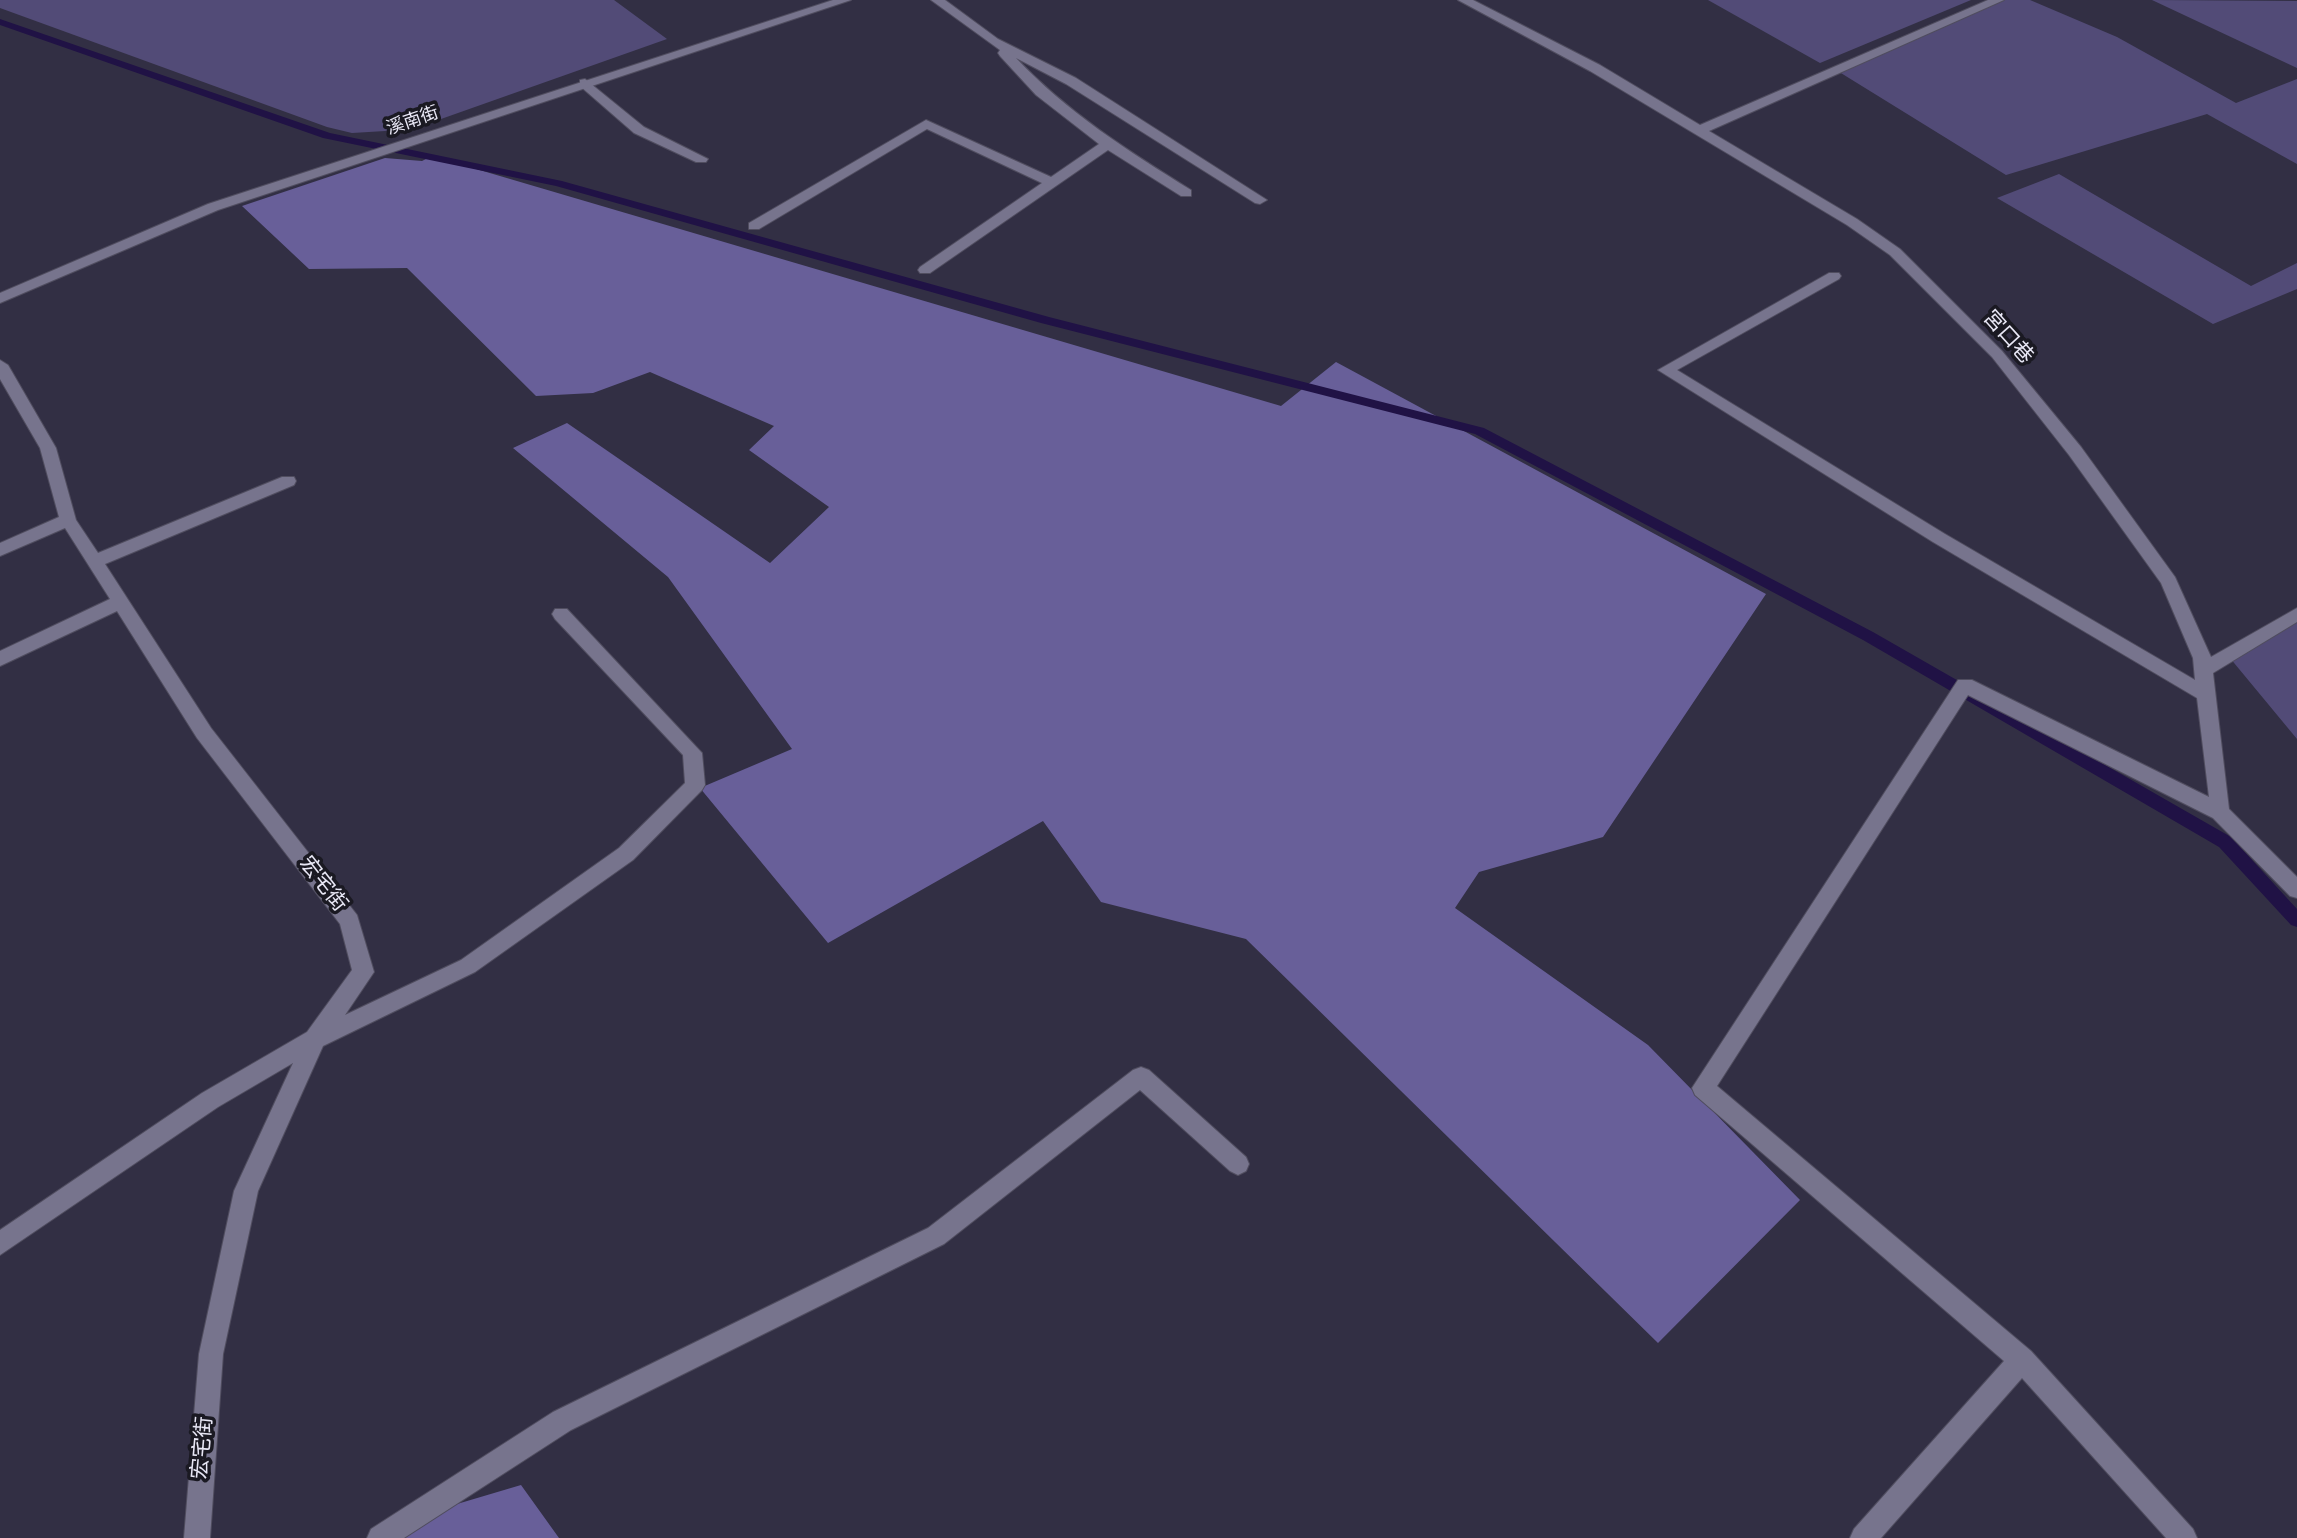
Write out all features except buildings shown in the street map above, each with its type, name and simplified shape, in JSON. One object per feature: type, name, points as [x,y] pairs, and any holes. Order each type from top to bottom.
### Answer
[{"type":"street","name":"溪南街","points":[[0,298],[213,207],[845,0]]},
{"type":"street","points":[[937,0],[994,42],[1071,81],[1261,200]]},
{"type":"street","name":"宮口巷","points":[[1464,0],[1595,68],[1852,222],[1895,252],[1997,354],[2075,451],[2169,581],[2202,658],[2220,812]]},
{"type":"street","points":[[1700,130],[1998,0]]},
{"type":"street","points":[[994,42],[1041,92],[1108,144],[1186,193]]},
{"type":"street","points":[[585,83],[639,130],[701,159]]},
{"type":"street","points":[[754,226],[926,124],[1051,183]]},
{"type":"street","points":[[1834,276],[1666,370],[1939,538],[2205,694]]},
{"type":"street","name":"宏宅街","points":[[0,365],[48,448],[68,520],[204,733],[349,921],[363,972],[315,1039],[246,1191],[211,1354],[197,1538]]},
{"type":"street","points":[[96,562],[288,481]]},
{"type":"street","points":[[0,550],[68,520]]},
{"type":"street","points":[[0,659],[120,602]]},
{"type":"street","points":[[0,1244],[210,1100],[315,1039],[468,966],[626,854],[695,785],[692,754],[561,614]]},
{"type":"street","points":[[2203,670],[2297,614]]},
{"type":"street","points":[[2184,1538],[2022,1360],[1703,1088],[1965,685],[2220,812],[2297,890]]},
{"type":"street","points":[[380,1538],[562,1421],[936,1236],[1141,1077],[1238,1164]]},
{"type":"street","points":[[1863,1538],[2022,1360]]},
{"type":"lane","points":[[925,270],[1108,144]]},
{"type":"shaded area","points":[[0,0],[614,0],[667,39],[441,119],[385,131],[352,133],[327,127],[0,8]]},
{"type":"shaded area","points":[[1708,0],[1971,0],[1820,63]]},
{"type":"shaded area","points":[[1996,0],[2030,0],[2117,37],[2236,103],[2297,79],[2297,164],[2207,114],[2006,175],[1836,70]]},
{"type":"shaded area","points":[[2152,0],[2297,1],[2297,68]]},
{"type":"shaded area","points":[[432,156],[1281,406],[1336,362],[1766,594],[1603,837],[1479,872],[1455,908],[1648,1045],[1800,1200],[1658,1343],[1246,939],[1101,902],[1043,821],[828,943],[700,788],[792,749],[668,577],[513,448],[567,423],[770,563],[829,507],[749,450],[774,426],[650,372],[593,393],[536,396],[407,268],[309,269],[242,206],[385,158],[422,161]]},
{"type":"shaded area","points":[[2059,174],[2251,286],[2297,263],[2297,289],[2213,324],[1997,198]]},
{"type":"shaded area","points":[[2297,612],[2297,739],[2225,652]]},
{"type":"shaded area","points":[[521,1485],[559,1538],[390,1538],[420,1515]]},
{"type":"waterway","points":[[0,22],[327,136],[558,183],[1045,320],[1479,431],[1868,636],[2225,842],[2297,920]]}]
